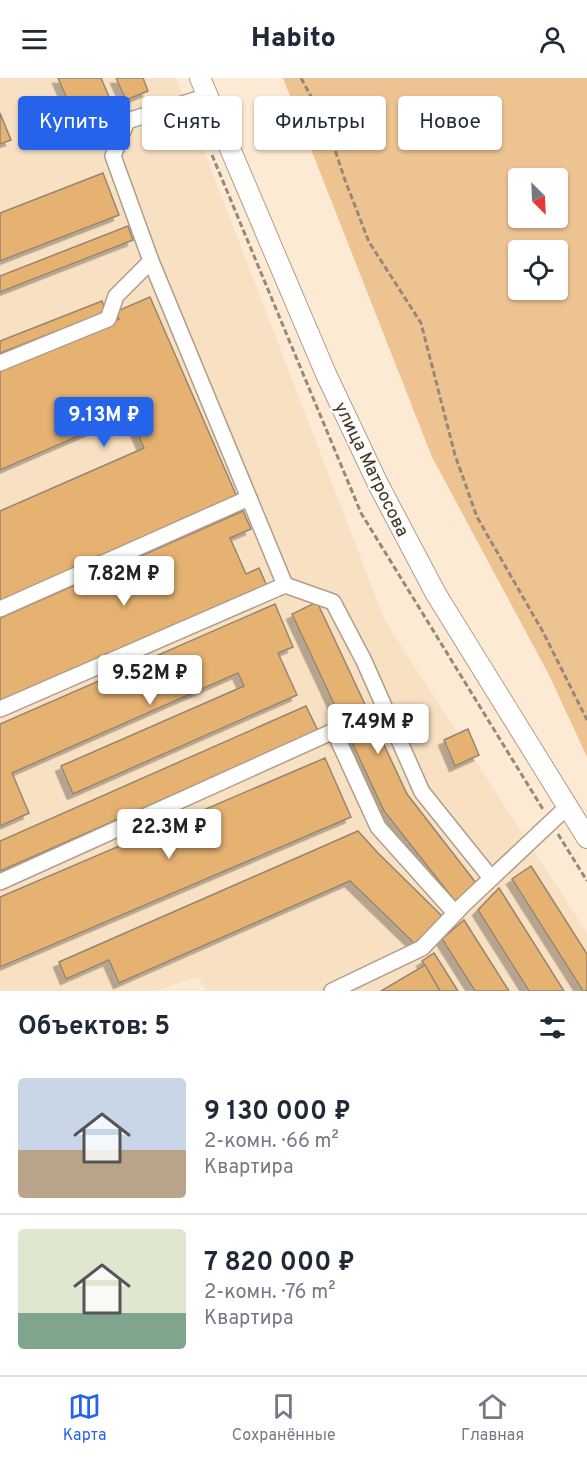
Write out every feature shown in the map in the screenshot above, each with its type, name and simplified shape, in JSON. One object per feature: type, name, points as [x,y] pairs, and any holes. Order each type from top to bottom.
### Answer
[{"type":"main road","name":"улица Матросова","points":[[204,87],[326,374],[378,484],[436,594],[587,838]]},
{"type":"lane","points":[[204,87],[127,121],[113,156],[151,261],[285,585]]},
{"type":"lane","points":[[0,363],[108,318],[116,296],[151,261]]},
{"type":"lane","points":[[0,609],[249,498]]},
{"type":"lane","points":[[0,710],[285,585],[333,602],[364,661],[422,792],[491,878]]},
{"type":"lane","points":[[0,882],[336,730],[339,742],[378,827],[455,913]]},
{"type":"lane","points":[[332,991],[422,948],[455,913],[567,807]]},
{"type":"path","points":[[301,78],[327,126],[369,242],[421,323],[455,455],[477,517],[543,632],[587,720]]},
{"type":"shaded area","points":[[0,78],[176,78],[183,96],[142,96],[142,150],[204,150],[385,621],[587,933],[587,991],[206,991],[198,977],[154,991],[0,991]]},
{"type":"shaded area","points":[[283,78],[587,78],[587,757],[549,675],[432,457],[311,150],[386,150],[386,96],[290,96]]},
{"type":"building","points":[[58,78],[101,78],[109,96],[66,96]]},
{"type":"building","points":[[116,78],[143,78],[148,91],[130,98],[130,96],[124,96]]},
{"type":"building","points":[[0,113],[11,140],[0,144]]},
{"type":"building","points":[[103,173],[119,215],[0,261],[0,213]]},
{"type":"building","points":[[128,226],[133,240],[0,292],[0,276]]},
{"type":"building","points":[[150,297],[237,497],[0,601],[0,511],[144,448],[129,414],[0,470],[0,371],[119,319],[115,312]]},
{"type":"building","points":[[102,301],[106,312],[0,353],[0,341]]},
{"type":"building","points":[[243,511],[251,529],[230,538],[246,574],[259,568],[267,586],[0,703],[0,618]]},
{"type":"building","points":[[317,602],[407,794],[476,883],[455,901],[384,811],[292,614]]},
{"type":"building","points":[[275,604],[293,647],[278,653],[297,695],[73,794],[61,766],[244,686],[238,673],[12,773],[29,813],[0,826],[0,724]]},
{"type":"building","points":[[306,706],[318,731],[0,871],[0,841]]},
{"type":"building","points":[[468,729],[479,755],[455,766],[444,740]]},
{"type":"building","points":[[325,758],[351,817],[0,967],[0,897]]},
{"type":"building","points":[[358,831],[442,916],[415,944],[350,881],[119,983],[109,960],[66,979],[59,962]]},
{"type":"building","points":[[531,866],[587,954],[587,991],[583,991],[512,879]]},
{"type":"building","points":[[499,888],[564,991],[529,991],[478,910]]},
{"type":"building","points":[[464,920],[509,991],[475,991],[442,939]]},
{"type":"building","points":[[434,953],[458,991],[440,991],[422,961]]},
{"type":"building","points":[[425,965],[440,991],[381,991]]}]
